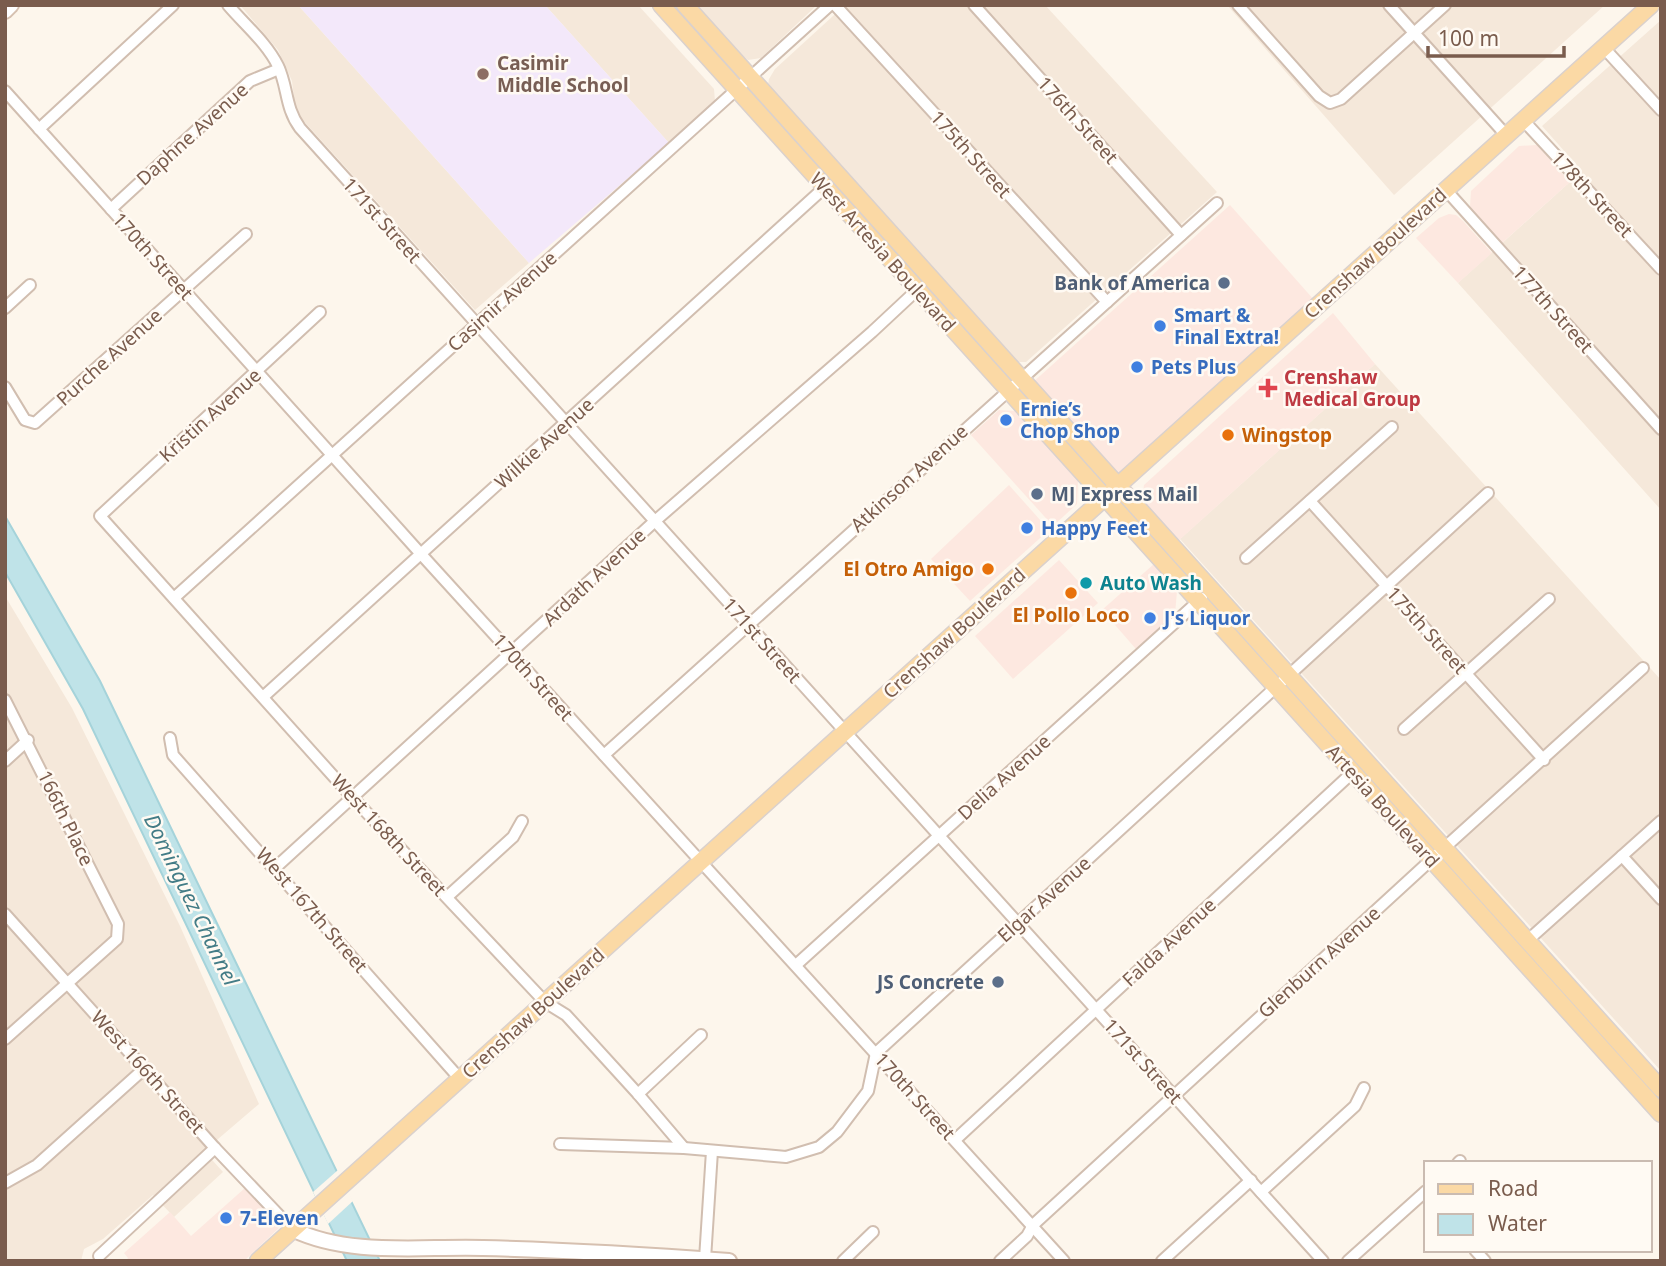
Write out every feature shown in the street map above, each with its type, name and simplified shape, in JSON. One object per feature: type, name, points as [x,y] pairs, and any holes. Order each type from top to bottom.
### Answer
[{"type":"main road","name":"West Artesia Boulevard","points":[[661,5],[1105,498]]},
{"type":"main road","name":"West Artesia Boulevard","points":[[685,5],[1118,485]]},
{"type":"main road","name":"Crenshaw Boulevard","points":[[258,1261],[1651,5]]},
{"type":"main road","name":"Artesia Boulevard","points":[[1118,485],[1289,676],[1437,854],[1661,1114]]},
{"type":"main road","name":"Artesia Boulevard","points":[[1105,498],[1353,772],[1527,941],[1661,1089]]},
{"type":"street","points":[[5,10],[11,5]]},
{"type":"street","points":[[39,129],[173,5]]},
{"type":"street","name":"171st Street","points":[[228,5],[271,54],[284,81],[288,107],[300,128],[1324,1261]]},
{"type":"street","name":"Casimir Avenue","points":[[174,598],[736,89],[833,5]]},
{"type":"street","name":"175th Street","points":[[833,5],[1107,302]]},
{"type":"street","name":"176th Street","points":[[975,5],[1181,235]]},
{"type":"street","points":[[1238,5],[1319,96],[1330,103],[1341,99],[1445,5]]},
{"type":"street","points":[[1389,5],[1506,135]]},
{"type":"street","points":[[1604,48],[1661,110]]},
{"type":"street","name":"Daphne Avenue","points":[[111,208],[250,81],[279,69]]},
{"type":"street","name":"170th Street","points":[[5,91],[420,553],[1064,1261]]},
{"type":"street","name":"178th Street","points":[[1523,120],[1661,269]]},
{"type":"street","name":"Wilkie Avenue","points":[[263,697],[824,188]]},
{"type":"street","name":"177th Street","points":[[1446,190],[1661,429]]},
{"type":"street","name":"Atkinson Avenue","points":[[604,755],[1217,203]]},
{"type":"street","name":"Purche Avenue","points":[[5,387],[25,420],[36,423],[246,234]]},
{"type":"street","points":[[5,308],[30,285]]},
{"type":"street","name":"Ardath Avenue","points":[[275,868],[655,521],[917,290]]},
{"type":"street","name":"Kristin Avenue","points":[[100,516],[320,312]]},
{"type":"street","points":[[1247,558],[1392,427]]},
{"type":"street","name":"Elgar Avenue","points":[[876,1053],[1488,493]]},
{"type":"street","name":"175th Street","points":[[1310,500],[1544,760]]},
{"type":"street","name":"West 168th Street","points":[[100,516],[352,797],[545,1002],[566,1015],[684,1148]]},
{"type":"street","name":"Delia Avenue","points":[[796,965],[1211,590]]},
{"type":"street","points":[[1404,729],[1549,598]]},
{"type":"street","name":"Glenburn Avenue","points":[[1000,1261],[1027,1236],[1033,1226],[1174,1095],[1643,668]]},
{"type":"street","name":"166th Place","points":[[5,700],[28,740],[118,924],[117,939],[68,983]]},
{"type":"street","name":"West 167th Street","points":[[170,738],[173,755],[460,1079]]},
{"type":"street","points":[[5,761],[28,740]]},
{"type":"street","name":"Falda Avenue","points":[[954,1140],[1353,772]]},
{"type":"street","points":[[447,897],[513,837],[522,821]]},
{"type":"street","points":[[1527,941],[1661,821]]},
{"type":"street","points":[[1622,856],[1661,899]]},
{"type":"street","name":"West 166th Street","points":[[5,914],[292,1229]]},
{"type":"street","points":[[5,1039],[68,983]]},
{"type":"street","points":[[638,1094],[701,1035]]},
{"type":"street","points":[[560,1144],[684,1148],[786,1157],[819,1147],[837,1132],[868,1091],[876,1053]]},
{"type":"street","points":[[5,1183],[37,1165],[145,1068]]},
{"type":"street","points":[[1261,1192],[1355,1106],[1364,1088]]},
{"type":"street","points":[[99,1256],[215,1147]]},
{"type":"street","points":[[705,1259],[712,1151]]},
{"type":"street","points":[[1162,1261],[1251,1180]]},
{"type":"street","points":[[1348,1261],[1424,1194]]},
{"type":"street","points":[[292,1229],[309,1238],[337,1244],[375,1247],[481,1254],[729,1261]]},
{"type":"street","points":[[843,1261],[873,1233]]},
{"type":"shaded area","points":[[240,5],[298,5],[529,263],[475,310],[300,117],[295,107],[292,81],[278,50]]},
{"type":"shaded area","name":"Casimir Middle School","points":[[298,5],[545,5],[669,143],[529,263]]},
{"type":"shaded area","points":[[545,5],[638,5],[714,89],[715,101],[669,143]]},
{"type":"shaded area","points":[[696,5],[817,5],[761,58],[748,60]]},
{"type":"shaded area","points":[[845,5],[1045,5],[1217,192],[1026,362],[1014,362],[768,85],[775,69]]},
{"type":"shaded area","points":[[1227,5],[1605,5],[1394,195]]},
{"type":"shaded area","points":[[1661,20],[1661,510],[1458,283],[1582,171],[1542,126]]},
{"type":"shaded area","points":[[1537,145],[1570,182],[1502,243],[1470,207],[1471,191],[1519,146]]},
{"type":"shaded area","points":[[1230,205],[1315,301],[1116,479],[1031,384]]},
{"type":"shaded area","points":[[1449,214],[1456,215],[1463,221],[1492,253],[1458,283],[1416,238],[1439,218]]},
{"type":"shaded area","points":[[1333,313],[1375,364],[1177,542],[1142,502],[1144,485]]},
{"type":"shaded area","points":[[1375,364],[1661,680],[1661,1071],[1180,539]]},
{"type":"shaded area","points":[[999,410],[1016,411],[1078,481],[1077,504],[1053,526],[971,435]]},
{"type":"shaded area","points":[[1009,485],[1049,530],[970,601],[931,559]]},
{"type":"shaded area","points":[[1059,560],[1098,603],[1013,679],[975,636]]},
{"type":"shaded area","points":[[1154,564],[1177,591],[1175,614],[1136,649],[1102,610]]},
{"type":"shaded area","points":[[5,596],[72,708],[180,926],[259,1104],[204,1151],[223,1172],[174,1217],[153,1195],[103,1239],[84,1249],[81,1261],[5,1261]]},
{"type":"shaded area","points":[[245,1188],[280,1227],[244,1261],[126,1261],[128,1258],[124,1253],[170,1212],[191,1236]]},
{"type":"water","name":"Dominguez Channel","points":[[5,516],[100,681],[380,1261],[347,1261],[83,709],[5,572]]},
{"type":"pier","points":[[338,1170],[353,1201],[328,1224],[313,1192]]},
{"type":"place","name":"Casimir Middle School","points":[[483,74]]},
{"type":"place","name":"Bank of America","points":[[1224,283]]},
{"type":"place","name":"Smart & Final Extra!","points":[[1160,326]]},
{"type":"place","name":"Pets Plus","points":[[1137,367]]},
{"type":"place","name":"Crenshaw Medical Group","points":[[1268,388]]},
{"type":"place","name":"Ernie’s Chop Shop","points":[[1006,420]]},
{"type":"place","name":"Wingstop","points":[[1228,435]]},
{"type":"place","name":"MJ Express Mail","points":[[1037,494]]},
{"type":"place","name":"Happy Feet","points":[[1027,528]]},
{"type":"place","name":"El Otro Amigo","points":[[988,569]]},
{"type":"place","name":"Auto Wash","points":[[1086,583]]},
{"type":"place","name":"El Pollo Loco","points":[[1071,593]]},
{"type":"place","name":"J's Liquor","points":[[1150,618]]},
{"type":"place","name":"JS Concrete","points":[[998,982]]},
{"type":"place","name":"7-Eleven","points":[[226,1218]]}]
